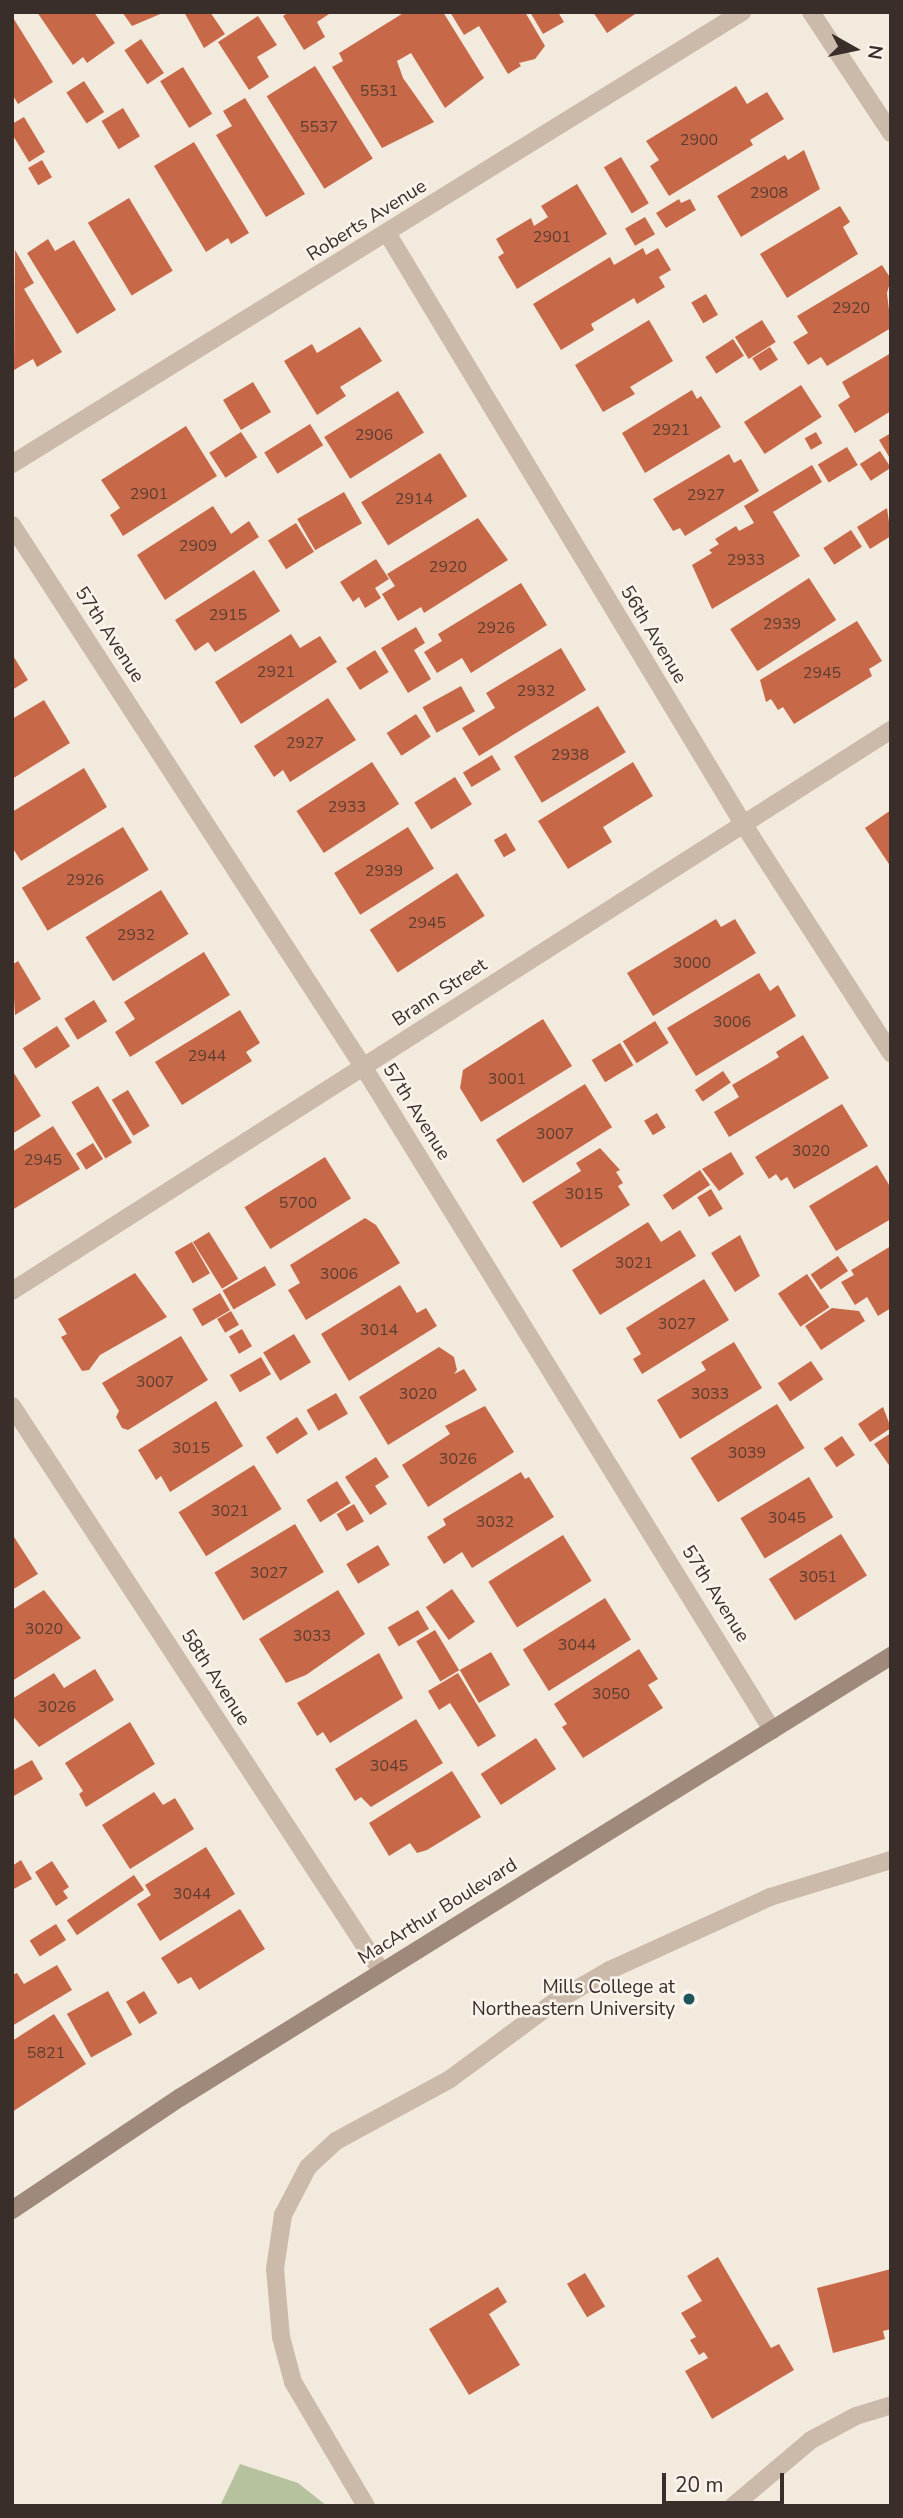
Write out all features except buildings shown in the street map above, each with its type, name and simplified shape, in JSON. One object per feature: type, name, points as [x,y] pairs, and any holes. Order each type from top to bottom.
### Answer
[{"type":"main road","name":"MacArthur Boulevard","points":[[12,2210],[181,2097],[891,1656]]},
{"type":"street","name":"Roberts Avenue","points":[[12,464],[742,12]]},
{"type":"street","points":[[811,12],[891,133]]},
{"type":"street","name":"56th Avenue","points":[[387,233],[742,822],[891,1053]]},
{"type":"street","name":"57th Avenue","points":[[12,525],[364,1068],[772,1730]]},
{"type":"street","name":"Brann Street","points":[[12,1291],[364,1068],[742,822],[891,730]]},
{"type":"street","name":"58th Avenue","points":[[12,1406],[382,1972]]},
{"type":"street","points":[[366,2506],[293,2382],[281,2337],[275,2269],[283,2215],[308,2166],[336,2141],[450,2080],[553,2003],[610,1970],[770,1897],[891,1860]]},
{"type":"street","points":[[733,2506],[811,2440],[856,2416],[891,2405]]},
{"type":"green space","points":[[240,2464],[298,2483],[327,2506],[220,2506]]},
{"type":"place","name":"Mills College at Northeastern University","points":[[689,1999]]}]
